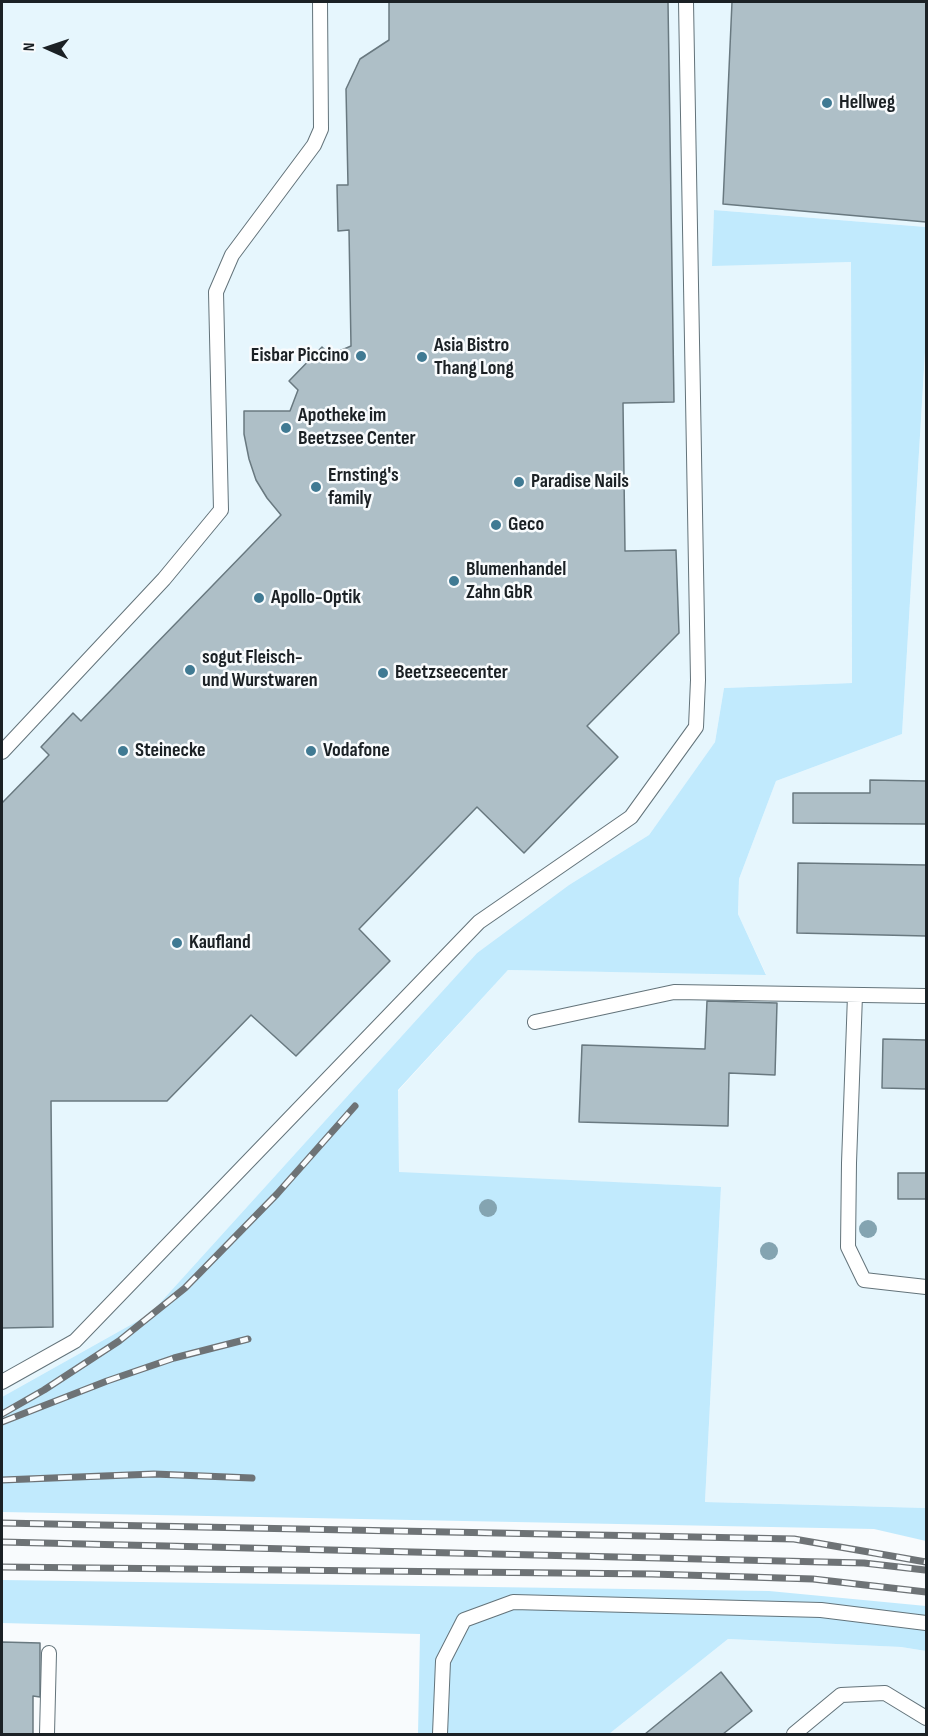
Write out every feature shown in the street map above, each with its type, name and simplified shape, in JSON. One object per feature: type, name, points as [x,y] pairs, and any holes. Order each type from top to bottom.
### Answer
[{"type":"lane","points":[[2,753],[164,579],[221,510],[216,292],[232,255],[314,145],[321,129],[320,2]]},
{"type":"lane","points":[[2,1382],[75,1341],[479,922],[631,817],[696,728],[698,656],[686,2]]},
{"type":"lane","points":[[535,1022],[674,992],[927,996]]},
{"type":"lane","points":[[855,995],[848,1247],[864,1280],[927,1287]]},
{"type":"lane","points":[[440,1734],[443,1661],[464,1620],[513,1602],[821,1610],[927,1623]]},
{"type":"lane","points":[[47,1734],[49,1653]]},
{"type":"lane","points":[[794,1734],[841,1695],[885,1693],[927,1718]]},
{"type":"shaded area","points":[[2,2],[926,2],[926,227],[714,210],[713,265],[851,262],[852,683],[724,688],[715,742],[649,835],[569,885],[477,953],[150,1314],[2,1397]]},
{"type":"shaded area","points":[[714,210],[926,227],[926,336],[902,734],[776,781],[739,879],[738,914],[766,975],[508,970],[398,1090],[399,1172],[721,1187],[705,1502],[926,1508],[926,1541],[874,1529],[2,1512],[2,1397],[150,1314],[477,953],[569,885],[649,835],[715,742],[724,688],[852,683],[851,262],[712,266]]},
{"type":"shaded area","points":[[926,336],[926,1508],[705,1502],[721,1187],[399,1173],[398,1091],[508,970],[766,974],[738,914],[739,879],[776,781],[902,734]]},
{"type":"shaded area","points":[[2,1580],[769,1591],[926,1606],[926,1651],[901,1647],[728,1639],[609,1734],[418,1734],[420,1634],[2,1623]]},
{"type":"shaded area","points":[[728,1639],[901,1647],[926,1651],[926,1734],[609,1734]]},
{"type":"building","name":"Beetzseecenter","points":[[389,2],[668,2],[674,402],[623,403],[625,551],[676,550],[679,633],[587,726],[618,757],[524,853],[477,807],[359,929],[390,961],[296,1056],[251,1015],[167,1101],[51,1101],[53,1327],[2,1328],[2,803],[49,755],[41,747],[73,713],[81,721],[281,515],[256,480],[244,434],[244,411],[290,411],[298,390],[289,381],[322,347],[330,355],[351,346],[349,230],[338,231],[337,185],[348,185],[346,89],[360,59],[389,40]]},
{"type":"building","name":"Hellweg","points":[[732,2],[926,2],[926,222],[723,204]]},
{"type":"building","points":[[870,780],[926,781],[926,824],[793,823],[793,793],[870,793]]},
{"type":"building","points":[[798,863],[926,865],[926,936],[797,933]]},
{"type":"building","points":[[707,1001],[777,1003],[775,1075],[729,1073],[728,1126],[579,1122],[582,1045],[705,1049]]},
{"type":"building","points":[[883,1039],[926,1040],[926,1089],[882,1088]]},
{"type":"building","points":[[898,1173],[926,1173],[926,1199],[898,1199]]},
{"type":"building","points":[[2,1642],[40,1643],[40,1697],[33,1696],[33,1734],[2,1734]]},
{"type":"building","points":[[721,1672],[752,1711],[723,1734],[645,1734]]},
{"type":"railway","points":[[2,1414],[44,1390],[119,1341],[185,1288],[277,1194],[355,1106]]},
{"type":"railway","points":[[2,1422],[107,1381],[174,1358],[248,1339]]},
{"type":"railway","points":[[2,1480],[154,1474],[252,1478]]},
{"type":"railway","points":[[2,1523],[794,1539],[926,1562]]},
{"type":"railway","points":[[2,1542],[864,1563],[925,1570]]},
{"type":"railway","points":[[2,1567],[652,1574],[813,1579],[926,1592]]},
{"type":"place","name":"Hellweg","points":[[827,103]]},
{"type":"place","name":"Eisbar Piccino","points":[[361,356]]},
{"type":"place","name":"Asia Bistro Thang Long","points":[[422,357]]},
{"type":"place","name":"Apotheke im Beetzsee Center","points":[[286,428]]},
{"type":"place","name":"Paradise Nails","points":[[519,482]]},
{"type":"place","name":"Ernsting's family","points":[[316,487]]},
{"type":"place","name":"Geco","points":[[496,525]]},
{"type":"place","name":"Blumenhandel Zahn GbR","points":[[454,581]]},
{"type":"place","name":"Apollo-Optik","points":[[259,598]]},
{"type":"place","name":"sogut Fleisch- und Wurstwaren","points":[[190,670]]},
{"type":"place","name":"Beetzseecenter","points":[[383,673]]},
{"type":"place","name":"Steinecke","points":[[123,751]]},
{"type":"place","name":"Vodafone","points":[[311,751]]},
{"type":"place","name":"Kaufland","points":[[177,943]]}]
